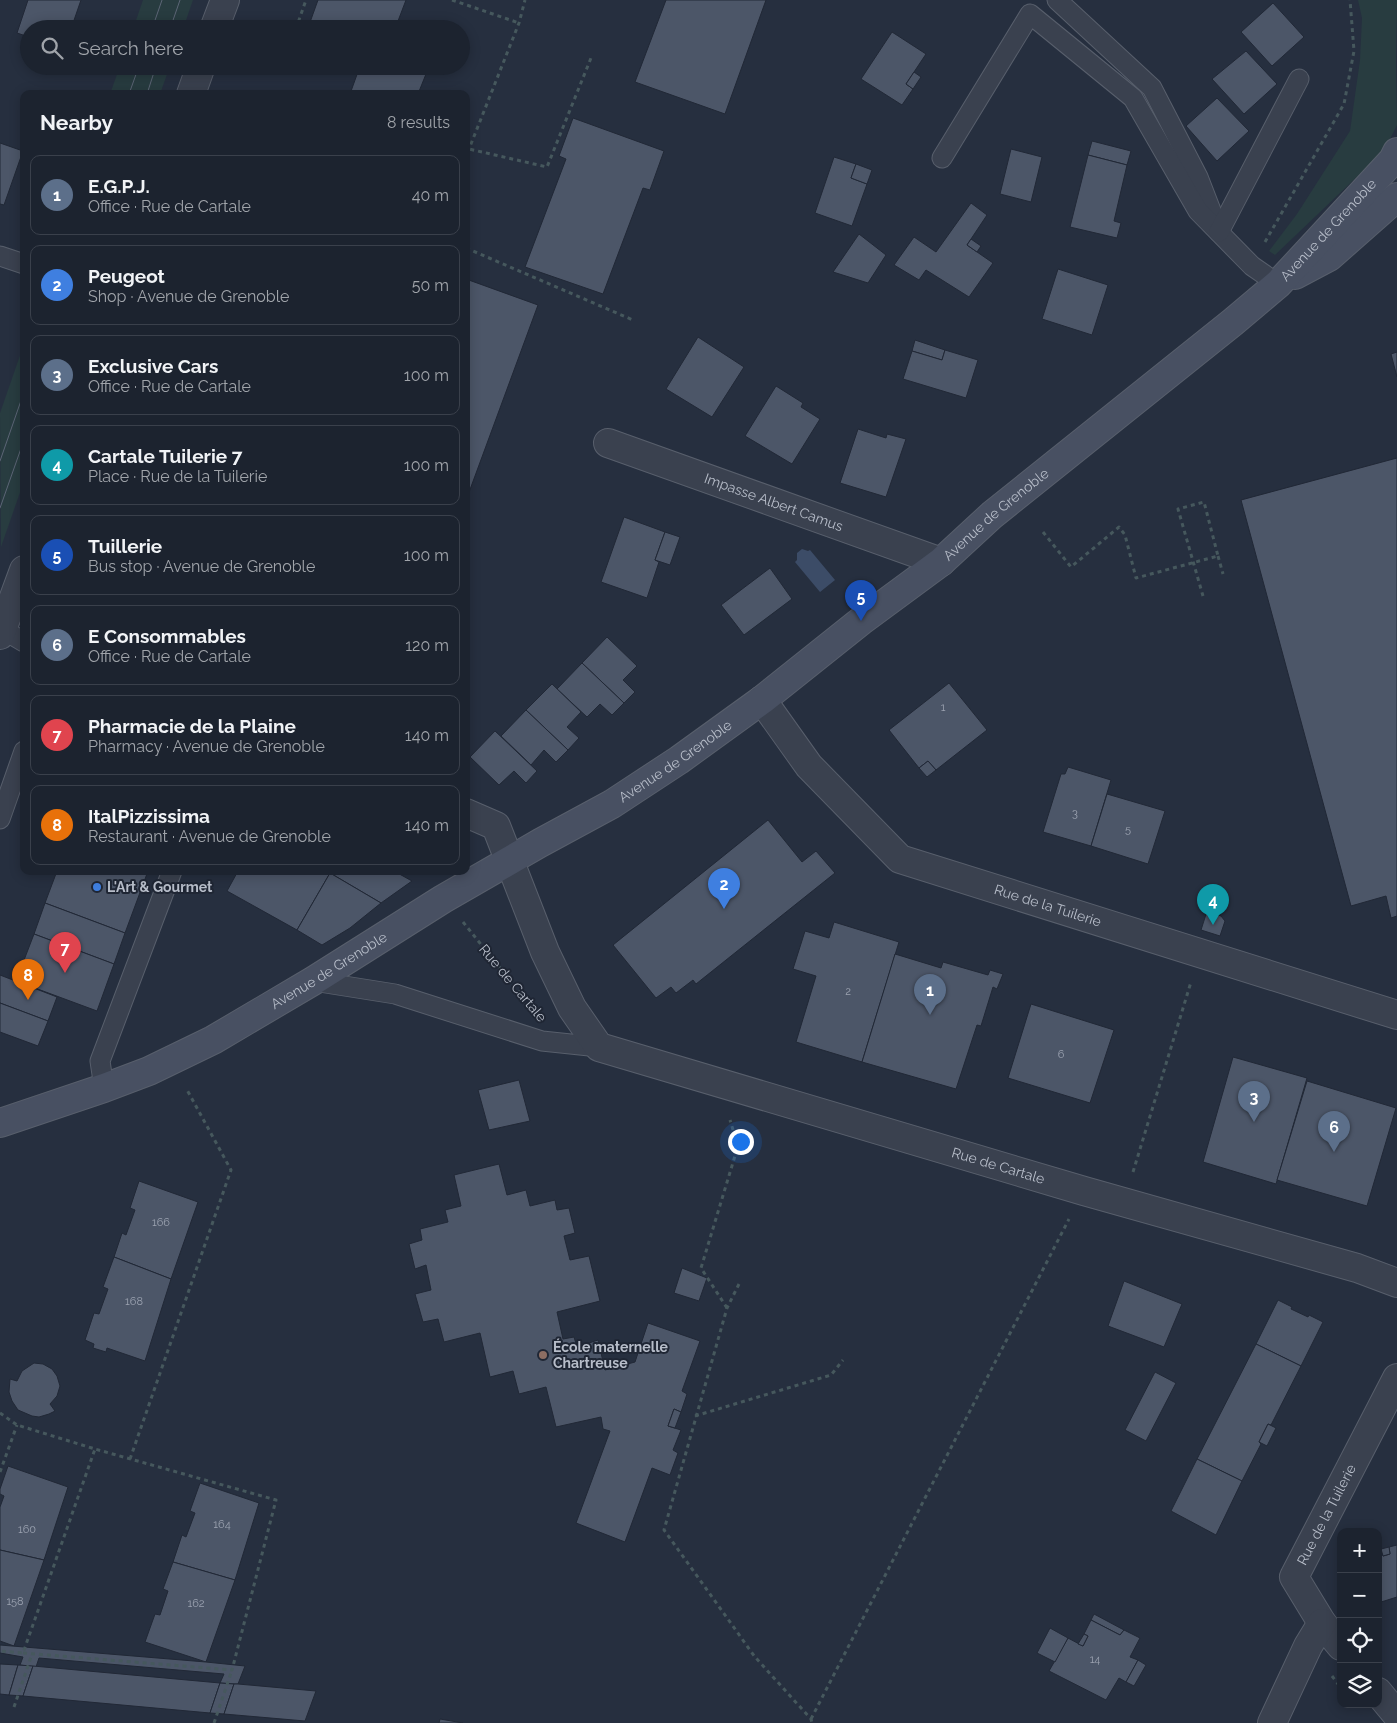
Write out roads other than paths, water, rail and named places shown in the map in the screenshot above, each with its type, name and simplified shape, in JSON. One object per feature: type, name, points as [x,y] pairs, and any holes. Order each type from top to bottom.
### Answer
[{"type":"street","points":[[217,20],[225,0]]},
{"type":"street","points":[[192,90],[198,75]]},
{"type":"street","name":"Avenue de Grenoble","points":[[0,1123],[149,1071],[213,1040],[313,981],[443,899],[612,804],[680,760],[762,700],[861,621],[941,562],[992,515],[1209,342],[1278,284],[1393,160],[1397,152]]},
{"type":"street","name":"Avenue de Grenoble","points":[[1278,284],[1330,257],[1397,197]]},
{"type":"street","name":"Impasse Albert Camus","points":[[608,443],[941,562]]},
{"type":"street","points":[[6,633],[20,584]]},
{"type":"street","name":"Rue de la Tuilerie","points":[[762,700],[809,766],[900,859],[1397,1014]]},
{"type":"street","points":[[470,815],[496,826],[508,861],[545,952],[572,1008],[599,1047]]},
{"type":"street","name":"Rue de Cartale","points":[[599,1047],[1084,1190],[1357,1268],[1397,1283]]},
{"type":"street","name":"Rue de la Tuilerie","points":[[1337,1641],[1322,1623],[1294,1577],[1397,1378]]},
{"type":"street","points":[[1272,1723],[1308,1646],[1322,1623]]},
{"type":"lane","points":[[1057,0],[1152,88],[1198,176],[1219,232]]},
{"type":"lane","points":[[942,158],[1030,14],[1133,98],[1198,211],[1252,266],[1278,284]]},
{"type":"lane","points":[[1219,232],[1299,79]]},
{"type":"lane","points":[[0,256],[20,263]]},
{"type":"lane","points":[[0,820],[20,762]]},
{"type":"lane","points":[[104,1088],[100,1061],[170,875]]},
{"type":"lane","points":[[313,981],[395,994],[542,1041],[599,1047]]},
{"type":"water","points":[[802,549],[810,550],[835,580],[820,592],[795,562],[797,560],[797,553]]},
{"type":"tram line","points":[[155,20],[162,0]]},
{"type":"tram line","points":[[173,20],[180,0]]},
{"type":"tram line","points":[[130,90],[136,75]]},
{"type":"tram line","points":[[148,90],[153,75]]},
{"type":"tram line","points":[[0,461],[20,404]]},
{"type":"tram line","points":[[0,508],[20,451]]},
{"type":"place","name":"Tuillerie","points":[[861,621]]},
{"type":"place","name":"L'Art & Gourmet","points":[[97,887]]},
{"type":"place","name":"Peugeot","points":[[724,909]]},
{"type":"place","name":"Cartale Tuilerie 7","points":[[1213,925]]},
{"type":"place","name":"Pharmacie de la Plaine","points":[[65,973]]},
{"type":"place","name":"ItalPizzissima","points":[[28,1000]]},
{"type":"place","name":"E.G.P.J.","points":[[930,1015]]},
{"type":"place","name":"Exclusive Cars","points":[[1254,1122]]},
{"type":"place","name":"E Consommables","points":[[1334,1152]]},
{"type":"place","name":"École maternelle Chartreuse","points":[[543,1355]]}]
